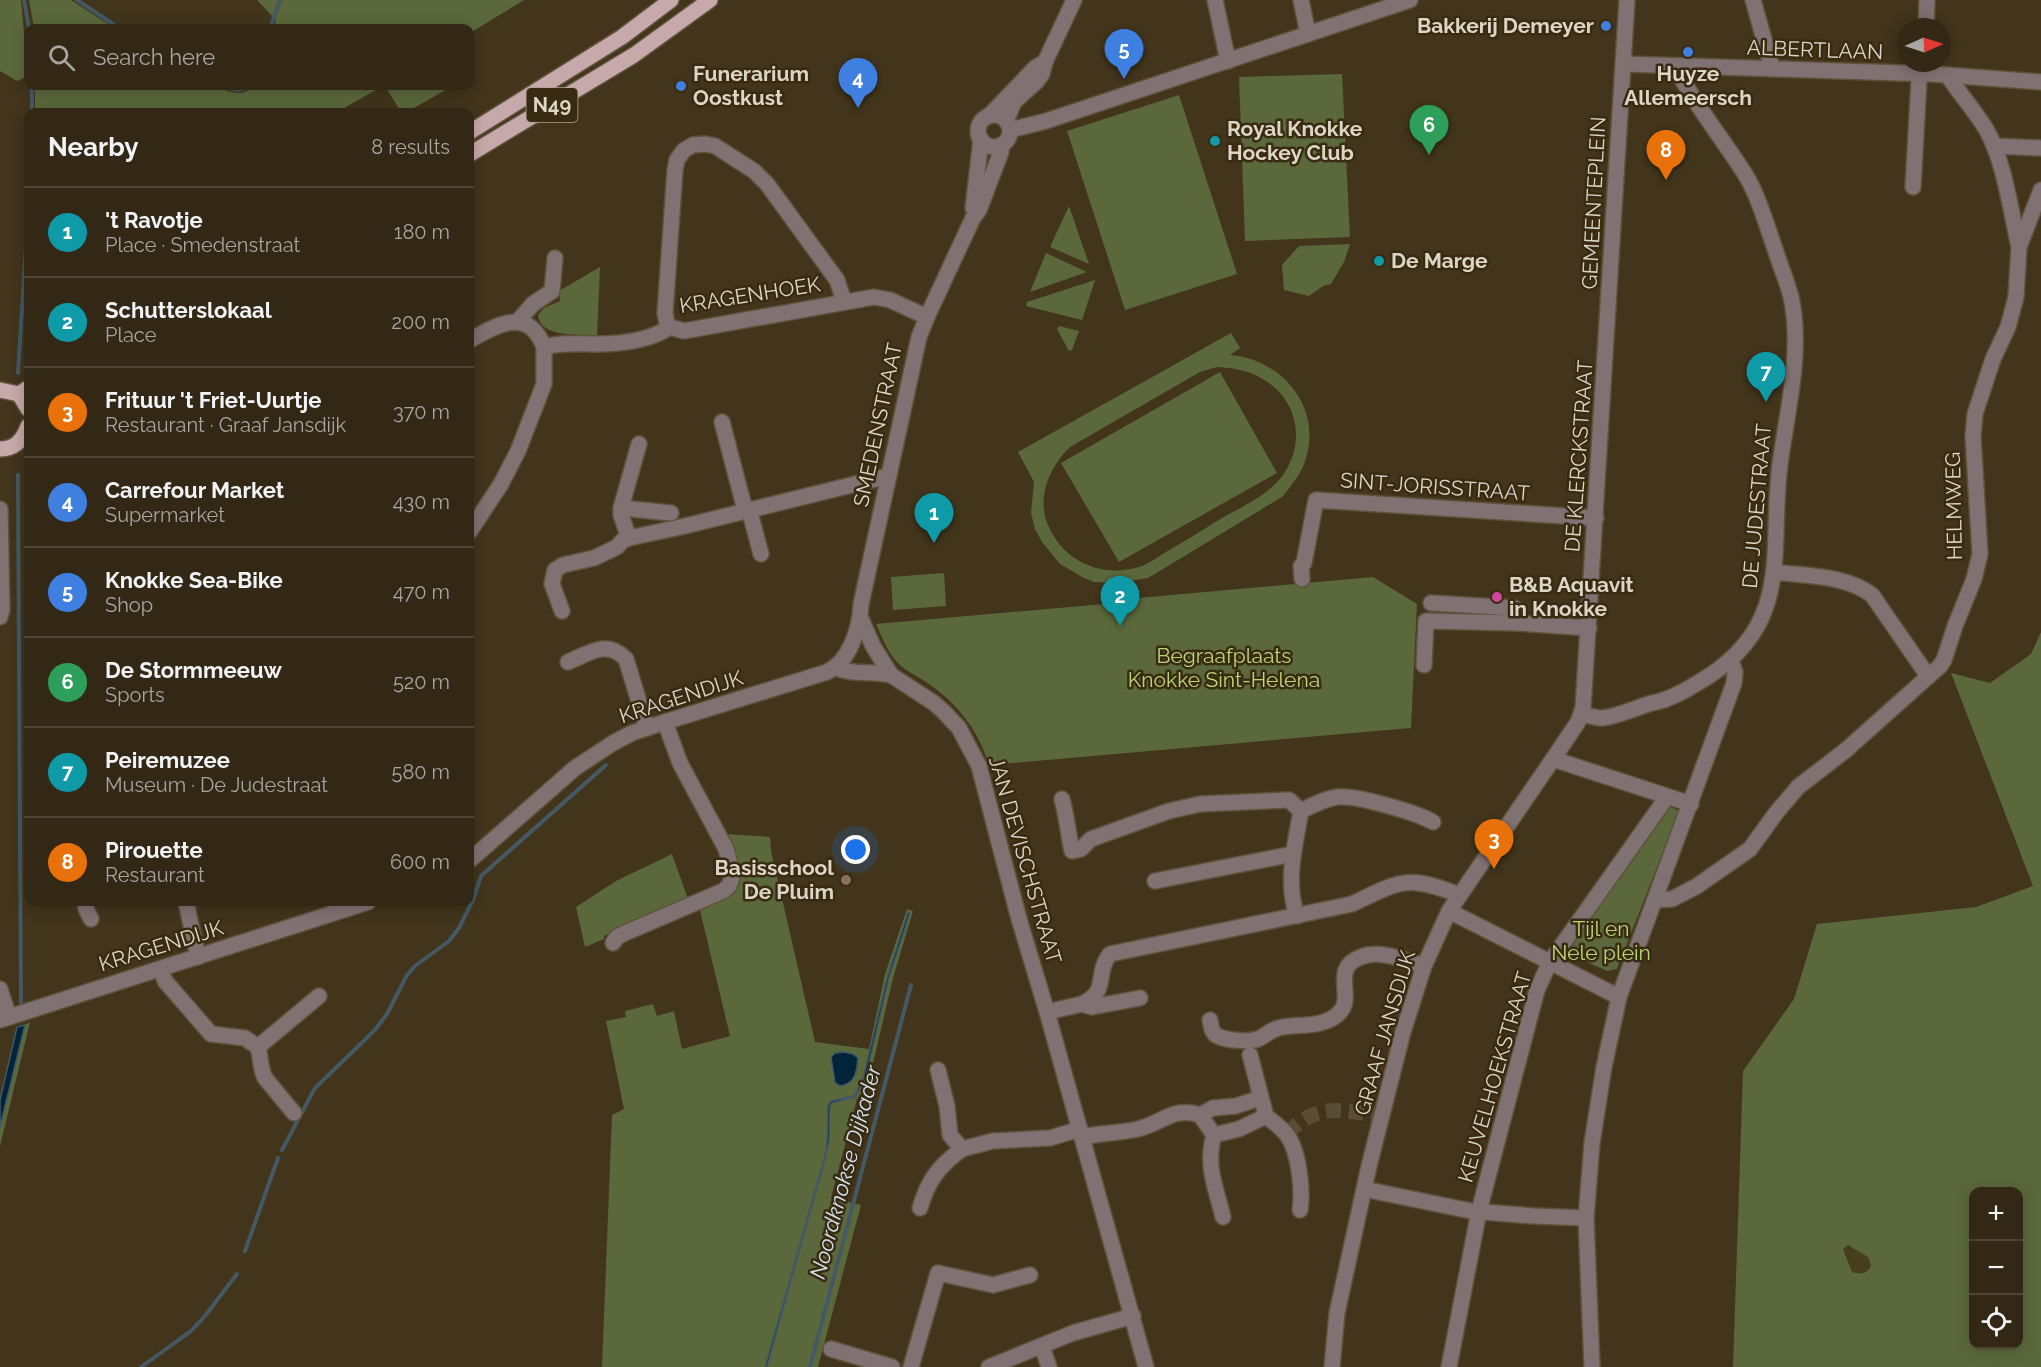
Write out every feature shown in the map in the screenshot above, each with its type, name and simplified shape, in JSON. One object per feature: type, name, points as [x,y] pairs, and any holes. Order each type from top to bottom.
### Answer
[{"type":"main road","name":"N49","points":[[474,130],[622,37],[671,0]]},
{"type":"main road","name":"N49","points":[[474,152],[634,55],[710,0]]},
{"type":"main road","points":[[0,390],[24,397]]},
{"type":"main road","points":[[0,400],[15,404],[24,399]]},
{"type":"main road","points":[[0,449],[8,449],[17,445],[24,437]]},
{"type":"main road","points":[[0,460],[17,457],[24,451]]},
{"type":"street","points":[[1045,62],[1036,67],[989,116],[983,119],[979,127],[981,139],[987,145],[1001,145],[1007,138],[1014,102],[1042,74],[1045,62],[1074,0]]},
{"type":"street","points":[[1215,0],[1228,61]]},
{"type":"street","points":[[1301,0],[1308,34]]},
{"type":"street","points":[[989,116],[998,116],[1008,125],[1046,121],[1410,0]]},
{"type":"street","name":"GEMEENTEPLEIN","points":[[1607,344],[1627,0]]},
{"type":"street","points":[[1753,0],[1770,61],[1770,69]]},
{"type":"street","points":[[1926,18],[1927,0]]},
{"type":"street","points":[[1623,64],[1675,67]]},
{"type":"street","name":"ALBERTLAAN","points":[[1675,67],[1897,68]]},
{"type":"street","name":"DE JUDESTRAAT","points":[[1582,714],[1601,718],[1665,701],[1731,660],[1750,639],[1760,623],[1767,607],[1774,572],[1779,470],[1794,356],[1795,325],[1791,297],[1746,175],[1675,67]]},
{"type":"street","points":[[1913,187],[1918,80],[1921,72]]},
{"type":"street","name":"ALBERTLAAN","points":[[1936,72],[1948,76],[2041,82]]},
{"type":"street","points":[[1948,76],[1986,130],[1994,146],[2019,247]]},
{"type":"street","name":"SMEDENSTRAAT","points":[[973,218],[981,139]]},
{"type":"street","points":[[670,327],[665,313],[675,170],[677,160],[684,150],[699,144],[715,146],[762,177],[837,280],[844,301]]},
{"type":"street","name":"SMEDENSTRAAT","points":[[836,668],[849,648],[861,619],[861,604],[888,476],[913,364],[927,317],[973,218],[979,210],[1001,152],[1001,145]]},
{"type":"street","points":[[1994,146],[2041,148]]},
{"type":"street","name":"HELMWEG","points":[[1655,900],[1672,899],[1689,890],[1750,849],[1798,787],[1846,750],[1944,660],[1974,579],[1979,557],[1980,539],[1973,436],[1975,414],[1993,359],[2008,327],[2016,297],[2019,247],[2041,190]]},
{"type":"street","points":[[517,322],[533,304],[552,291],[555,258]]},
{"type":"street","name":"KRAGENHOEK","points":[[544,347],[556,344],[598,344],[635,340],[657,336],[670,327],[684,331],[844,301],[882,297],[927,317]]},
{"type":"street","points":[[474,338],[501,323],[517,322],[531,327],[542,339],[544,347],[544,384],[518,451],[501,484],[474,525]]},
{"type":"street","name":"DE KLERCKSTRAAT","points":[[1582,714],[1607,344]]},
{"type":"street","points":[[722,422],[761,554]]},
{"type":"street","points":[[629,538],[621,515],[621,508],[639,444]]},
{"type":"street","points":[[562,611],[552,584],[555,570],[562,565],[594,558],[617,548],[622,541],[629,538],[888,476]]},
{"type":"street","name":"SINT-JORISSTRAAT","points":[[1302,579],[1301,566],[1304,562],[1316,500],[1596,518]]},
{"type":"street","points":[[621,508],[671,513]]},
{"type":"street","points":[[0,509],[2,610],[0,617]]},
{"type":"street","points":[[1774,572],[1844,580],[1872,595],[1928,676]]},
{"type":"street","points":[[1431,603],[1514,608],[1518,623]]},
{"type":"street","name":"JAN DEVISCHSTRAAT","points":[[861,619],[873,646],[891,675],[918,691],[944,712],[959,728],[979,766],[1019,919],[1146,1367]]},
{"type":"street","points":[[1424,665],[1426,621],[1518,623],[1589,628]]},
{"type":"street","points":[[568,662],[599,648],[608,648],[620,653],[626,659],[647,728]]},
{"type":"street","points":[[1592,1367],[1586,1218],[1593,1136],[1604,1067],[1619,997],[1734,683],[1735,672],[1731,660]]},
{"type":"street","name":"KRAGENDIJK","points":[[474,857],[593,754],[632,733],[836,668],[844,672],[870,671],[891,675]]},
{"type":"street","name":"GRAAF JANSDIJK","points":[[1332,1367],[1337,1313],[1364,1189],[1403,1032],[1425,966],[1449,911],[1582,714]]},
{"type":"street","points":[[613,944],[617,937],[633,929],[723,891],[732,881],[733,875],[726,849],[680,763],[665,722]]},
{"type":"street","points":[[1553,759],[1691,804]]},
{"type":"street","points":[[1301,811],[1329,799],[1347,797],[1407,810],[1420,814],[1433,822]]},
{"type":"street","name":"KEUVELHOEKSTRAAT","points":[[1449,1367],[1479,1211],[1537,990],[1550,962],[1667,797]]},
{"type":"street","points":[[1062,799],[1068,819],[1066,828],[1072,851],[1081,849],[1091,839],[1169,811],[1200,804],[1289,800],[1301,811]]},
{"type":"street","points":[[1297,916],[1291,881],[1293,854],[1301,811]]},
{"type":"street","points":[[1155,881],[1293,854]]},
{"type":"street","points":[[1047,1012],[1082,1004],[1097,994],[1102,981],[1102,964],[1110,954],[1353,904],[1390,886],[1409,881],[1434,885],[1459,895]]},
{"type":"street","points":[[86,906],[91,919]]},
{"type":"street","points":[[187,906],[198,957]]},
{"type":"street","name":"KRAGENDIJK","points":[[4,1019],[198,957],[339,906]]},
{"type":"street","points":[[1449,911],[1619,997]]},
{"type":"street","points":[[1209,1020],[1213,1033],[1217,1036],[1237,1041],[1257,1040],[1277,1028],[1314,1024],[1338,1015],[1346,999],[1345,970],[1362,956],[1380,954],[1425,966]]},
{"type":"street","points":[[161,969],[165,981],[212,1034],[245,1038],[258,1047],[264,1078],[294,1113]]},
{"type":"street","points":[[0,989],[4,1019]]},
{"type":"street","points":[[258,1047],[318,996]]},
{"type":"street","points":[[1082,1004],[1092,1007],[1140,998]]},
{"type":"street","points":[[1257,1040],[1250,1054],[1260,1098],[1266,1116],[1287,1134],[1292,1143],[1302,1192],[1300,1210]]},
{"type":"street","points":[[1237,1041],[1240,1050],[1250,1054]]},
{"type":"street","points":[[938,1070],[947,1106],[950,1134],[962,1149]]},
{"type":"street","points":[[920,1208],[927,1186],[933,1177],[962,1149],[993,1142],[1144,1127],[1182,1112],[1200,1115],[1213,1108],[1241,1105],[1260,1098]]},
{"type":"street","points":[[1200,1115],[1214,1135],[1209,1156],[1210,1167],[1223,1217]]},
{"type":"street","points":[[1214,1135],[1239,1129],[1266,1116]]},
{"type":"street","points":[[1364,1189],[1479,1211],[1586,1218]]},
{"type":"street","points":[[911,1367],[938,1273],[993,1285],[1030,1275]]},
{"type":"street","points":[[989,1367],[1073,1333],[1133,1316]]},
{"type":"street","points":[[1042,1346],[1049,1367]]},
{"type":"street","points":[[831,1349],[892,1367]]},
{"type":"green space","points":[[0,0],[21,0],[24,78],[17,81],[0,71]]},
{"type":"green space","points":[[29,0],[71,0],[108,24],[33,24]]},
{"type":"green space","points":[[257,0],[524,0],[474,31],[474,24],[274,24],[276,20]]},
{"type":"green space","points":[[1342,74],[1350,237],[1245,241],[1239,77]]},
{"type":"green space","points":[[35,90],[225,90],[240,93],[248,90],[376,90],[344,108],[35,108]]},
{"type":"green space","points":[[387,90],[445,90],[414,108],[399,108]]},
{"type":"green space","points":[[1179,95],[1237,274],[1125,310],[1067,131]]},
{"type":"green space","points":[[1069,206],[1089,264],[1050,247]]},
{"type":"green space","points":[[1350,244],[1344,262],[1331,284],[1323,286],[1309,296],[1284,290],[1282,265],[1299,246]]},
{"type":"green space","points":[[1046,253],[1087,272],[1030,292]]},
{"type":"green space","points":[[600,267],[597,336],[571,335],[546,328],[540,322],[538,315],[544,308],[560,301],[559,291]]},
{"type":"green space","points":[[1095,280],[1082,320],[1026,306],[1027,302]]},
{"type":"green space","points":[[1059,326],[1079,331],[1072,350],[1069,351],[1057,329]]},
{"type":"green space","points":[[1231,333],[1240,348],[1230,355],[1249,358],[1266,365],[1281,376],[1293,388],[1308,421],[1309,439],[1306,458],[1296,479],[1282,497],[1148,578],[1117,583],[1094,582],[1084,578],[1060,564],[1042,542],[1035,529],[1031,513],[1034,482],[1018,452]],"holes":[[[1217,367],[1256,375],[1283,396],[1290,408],[1296,434],[1295,448],[1283,475],[1253,501],[1142,566],[1128,570],[1100,569],[1075,558],[1055,538],[1045,515],[1044,493],[1056,463],[1070,447],[1200,372]]]},
{"type":"green space","points":[[1220,372],[1277,473],[1119,562],[1061,463]]},
{"type":"green space","points":[[944,573],[946,606],[893,610],[891,577]]},
{"type":"green space","name":"Begraafplaats Knokke Sint-Helena","points":[[1373,577],[1417,604],[1411,728],[989,765],[979,740],[957,708],[937,690],[895,660],[876,624],[1138,601],[1138,598]]},
{"type":"green space","points":[[2041,632],[2041,1367],[1733,1367],[1743,1071],[1794,999],[1817,924],[1976,907],[2033,886],[1951,673],[1990,683],[2031,654]]},
{"type":"green space","name":"Tijl en Nele plein","points":[[1669,806],[1679,811],[1617,969],[1607,971],[1563,951]]},
{"type":"green space","points":[[726,834],[770,837],[771,851],[815,1042],[869,1049],[885,974],[907,909],[913,911],[893,978],[870,1076],[865,1089],[857,1099],[831,1198],[861,1205],[818,1367],[767,1367],[825,1159],[829,1142],[830,1106],[832,1103],[855,1097],[865,1080],[889,978],[909,912],[887,978],[863,1079],[854,1096],[831,1101],[828,1105],[824,1159],[765,1367],[602,1367],[612,1115],[624,1109],[606,1021],[626,1017],[625,1011],[653,1004],[657,1016],[674,1011],[682,1049],[730,1036],[699,906],[730,891],[739,880]]},
{"type":"green space","points":[[672,854],[688,899],[604,936],[604,939],[585,947],[576,907],[616,881]]},
{"type":"green space","points":[[30,1022],[0,1146],[0,1127],[25,1025]]},
{"type":"sand","points":[[1848,1245],[1868,1257],[1871,1265],[1866,1272],[1852,1272],[1843,1249]]},
{"type":"water","points":[[908,912],[910,913],[889,978],[865,1080],[855,1097],[832,1103],[830,1106],[829,1142],[825,1159],[767,1367],[765,1367],[824,1159],[828,1105],[831,1101],[854,1096],[863,1079],[887,978]]},
{"type":"water","points":[[25,1025],[0,1127],[0,1100],[17,1027]]},
{"type":"water","points":[[835,1053],[853,1054],[858,1058],[858,1063],[852,1080],[840,1086],[835,1083],[831,1057]]},
{"type":"waterway","points":[[24,0],[28,24]]},
{"type":"waterway","points":[[77,0],[113,24]]},
{"type":"waterway","points":[[271,24],[280,0]]},
{"type":"waterway","points":[[32,90],[32,108]]},
{"type":"waterway","points":[[18,373],[24,278]]},
{"type":"waterway","points":[[18,475],[21,1003]]},
{"type":"waterway","points":[[474,897],[481,876],[606,765]]},
{"type":"waterway","points":[[282,1150],[315,1088],[375,1030],[387,1014],[407,975],[415,966],[449,941],[459,928],[470,906]]},
{"type":"waterway","name":"Noordknokse Dijkader","points":[[810,1367],[911,985]]},
{"type":"waterway","points":[[245,1251],[278,1158]]},
{"type":"waterway","points":[[141,1367],[191,1331],[237,1274]]},
{"type":"tunnel","points":[[1287,1134],[1297,1124],[1319,1113],[1343,1111],[1381,1117]]},
{"type":"place","name":"Bakkerij Demeyer","points":[[1606,26]]},
{"type":"place","name":"Huyze Allemeersch","points":[[1688,52]]},
{"type":"place","name":"Knokke Sea-Bike","points":[[1124,79]]},
{"type":"place","name":"Funerarium Oostkust","points":[[681,86]]},
{"type":"place","name":"Carrefour Market","points":[[858,108]]},
{"type":"place","name":"Royal Knokke Hockey Club","points":[[1215,141]]},
{"type":"place","name":"De Stormmeeuw","points":[[1429,155]]},
{"type":"place","name":"Pirouette","points":[[1666,180]]},
{"type":"place","name":"De Marge","points":[[1379,261]]},
{"type":"place","name":"Peiremuzee","points":[[1766,402]]},
{"type":"place","name":"'t Ravotje","points":[[934,543]]},
{"type":"place","name":"B&B Aquavit in Knokke","points":[[1497,597]]},
{"type":"place","name":"Schutterslokaal","points":[[1120,626]]},
{"type":"place","name":"Frituur 't Friet-Uurtje","points":[[1494,869]]},
{"type":"place","name":"Basisschool De Pluim","points":[[846,880]]}]
